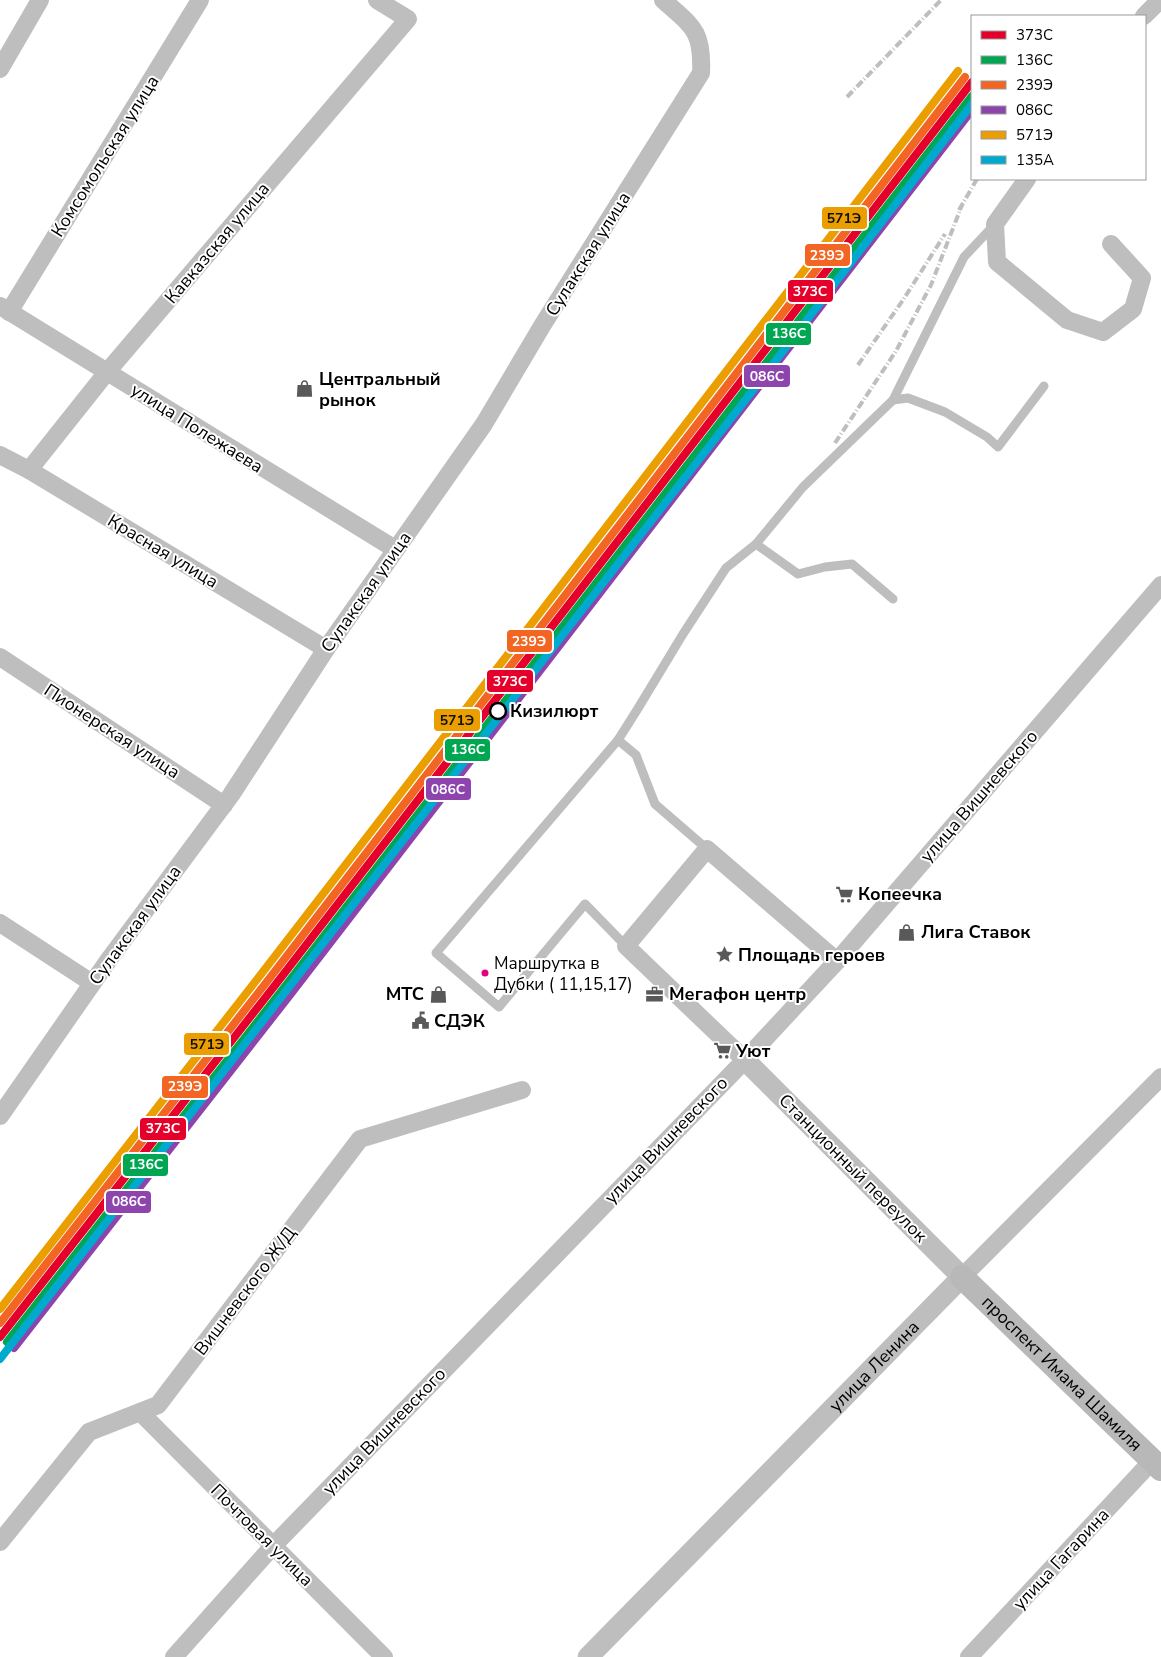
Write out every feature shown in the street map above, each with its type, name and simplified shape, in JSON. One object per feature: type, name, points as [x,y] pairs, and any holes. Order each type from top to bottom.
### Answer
[{"type":"main road","name":"проспект Имама Шамиля","points":[[962,1277],[1157,1465]]},
{"type":"street","points":[[0,69],[40,0]]},
{"type":"street","name":"Комсомольская улица","points":[[5,309],[200,0]]},
{"type":"street","name":"Кавказская улица","points":[[29,470],[107,372],[408,19],[377,0]]},
{"type":"street","name":"Сулакская улица","points":[[0,1116],[92,983],[224,805],[326,649],[484,424],[542,326],[701,73],[702,52],[694,28],[663,0]]},
{"type":"street","points":[[1145,15],[1160,0]]},
{"type":"street","points":[[1026,180],[995,224],[997,262],[1066,320],[1103,332],[1133,309],[1142,278],[1111,244]]},
{"type":"street","name":"улица Полежаева","points":[[5,309],[395,549]]},
{"type":"street","name":"Красная улица","points":[[0,455],[29,470],[326,649]]},
{"type":"street","name":"улица Вишневского","points":[[174,1657],[273,1546],[745,1060],[836,961],[1161,585]]},
{"type":"street","name":"Пионерская улица","points":[[0,657],[224,805]]},
{"type":"street","points":[[745,1060],[626,946],[708,849],[836,961]]},
{"type":"street","points":[[0,922],[92,983]]},
{"type":"street","name":"Станционный переулок","points":[[745,1060],[962,1277]]},
{"type":"street","name":"улица Ленина","points":[[588,1657],[1161,1078]]},
{"type":"street","name":"Вишневского Ж/Д","points":[[0,1542],[89,1432],[158,1405],[360,1138],[522,1090]]},
{"type":"street","name":"Почтовая улица","points":[[140,1412],[384,1657]]},
{"type":"street","name":"улица Гагарина","points":[[969,1657],[1157,1465]]},
{"type":"lane","points":[[626,946],[585,904],[499,1007],[436,953],[618,740],[638,710],[682,634],[726,568],[756,544],[803,487],[893,400],[964,258],[995,224]]},
{"type":"lane","points":[[893,400],[908,398],[945,412],[998,447],[1044,386]]},
{"type":"lane","points":[[756,544],[798,574],[825,567],[852,564],[894,599]]},
{"type":"lane","points":[[618,740],[636,755],[654,804],[708,849]]},
{"type":"railway","points":[[847,97],[941,0]]},
{"type":"railway","points":[[959,210],[976,180]]},
{"type":"railway","points":[[835,443],[896,351],[931,285],[962,205]]},
{"type":"railway","points":[[858,365],[903,300],[945,234]]},
{"type":"transit line","name":"571Э","points":[[0,1309],[262,973],[958,71]]},
{"type":"transit line","name":"239Э","points":[[0,1323],[269,979],[965,77]]},
{"type":"transit line","name":"373C","points":[[0,1337],[276,984],[971,83]]},
{"type":"transit line","name":"136С","points":[[7,1342],[283,989],[971,97]]},
{"type":"transit line","name":"135А","points":[[0,1359],[767,372],[971,105]]},
{"type":"transit line","name":"086С","points":[[14,1348],[290,995],[971,111]]},
{"type":"place","name":"Центральный рынок","points":[[305,389]]},
{"type":"place","name":"Кизилюрт","points":[[498,711]]},
{"type":"place","name":"Копеечка","points":[[844,894]]},
{"type":"place","name":"Лига Ставок","points":[[907,932]]},
{"type":"place","name":"Площадь героев","points":[[724,955]]},
{"type":"place","name":"Маршрутка в Дубки ( 11,15,17)","points":[[485,973]]},
{"type":"place","name":"МТС","points":[[438,994]]},
{"type":"place","name":"Мегафон центр","points":[[655,994]]},
{"type":"place","name":"СДЭК","points":[[420,1021]]},
{"type":"place","name":"Уют","points":[[722,1051]]}]
